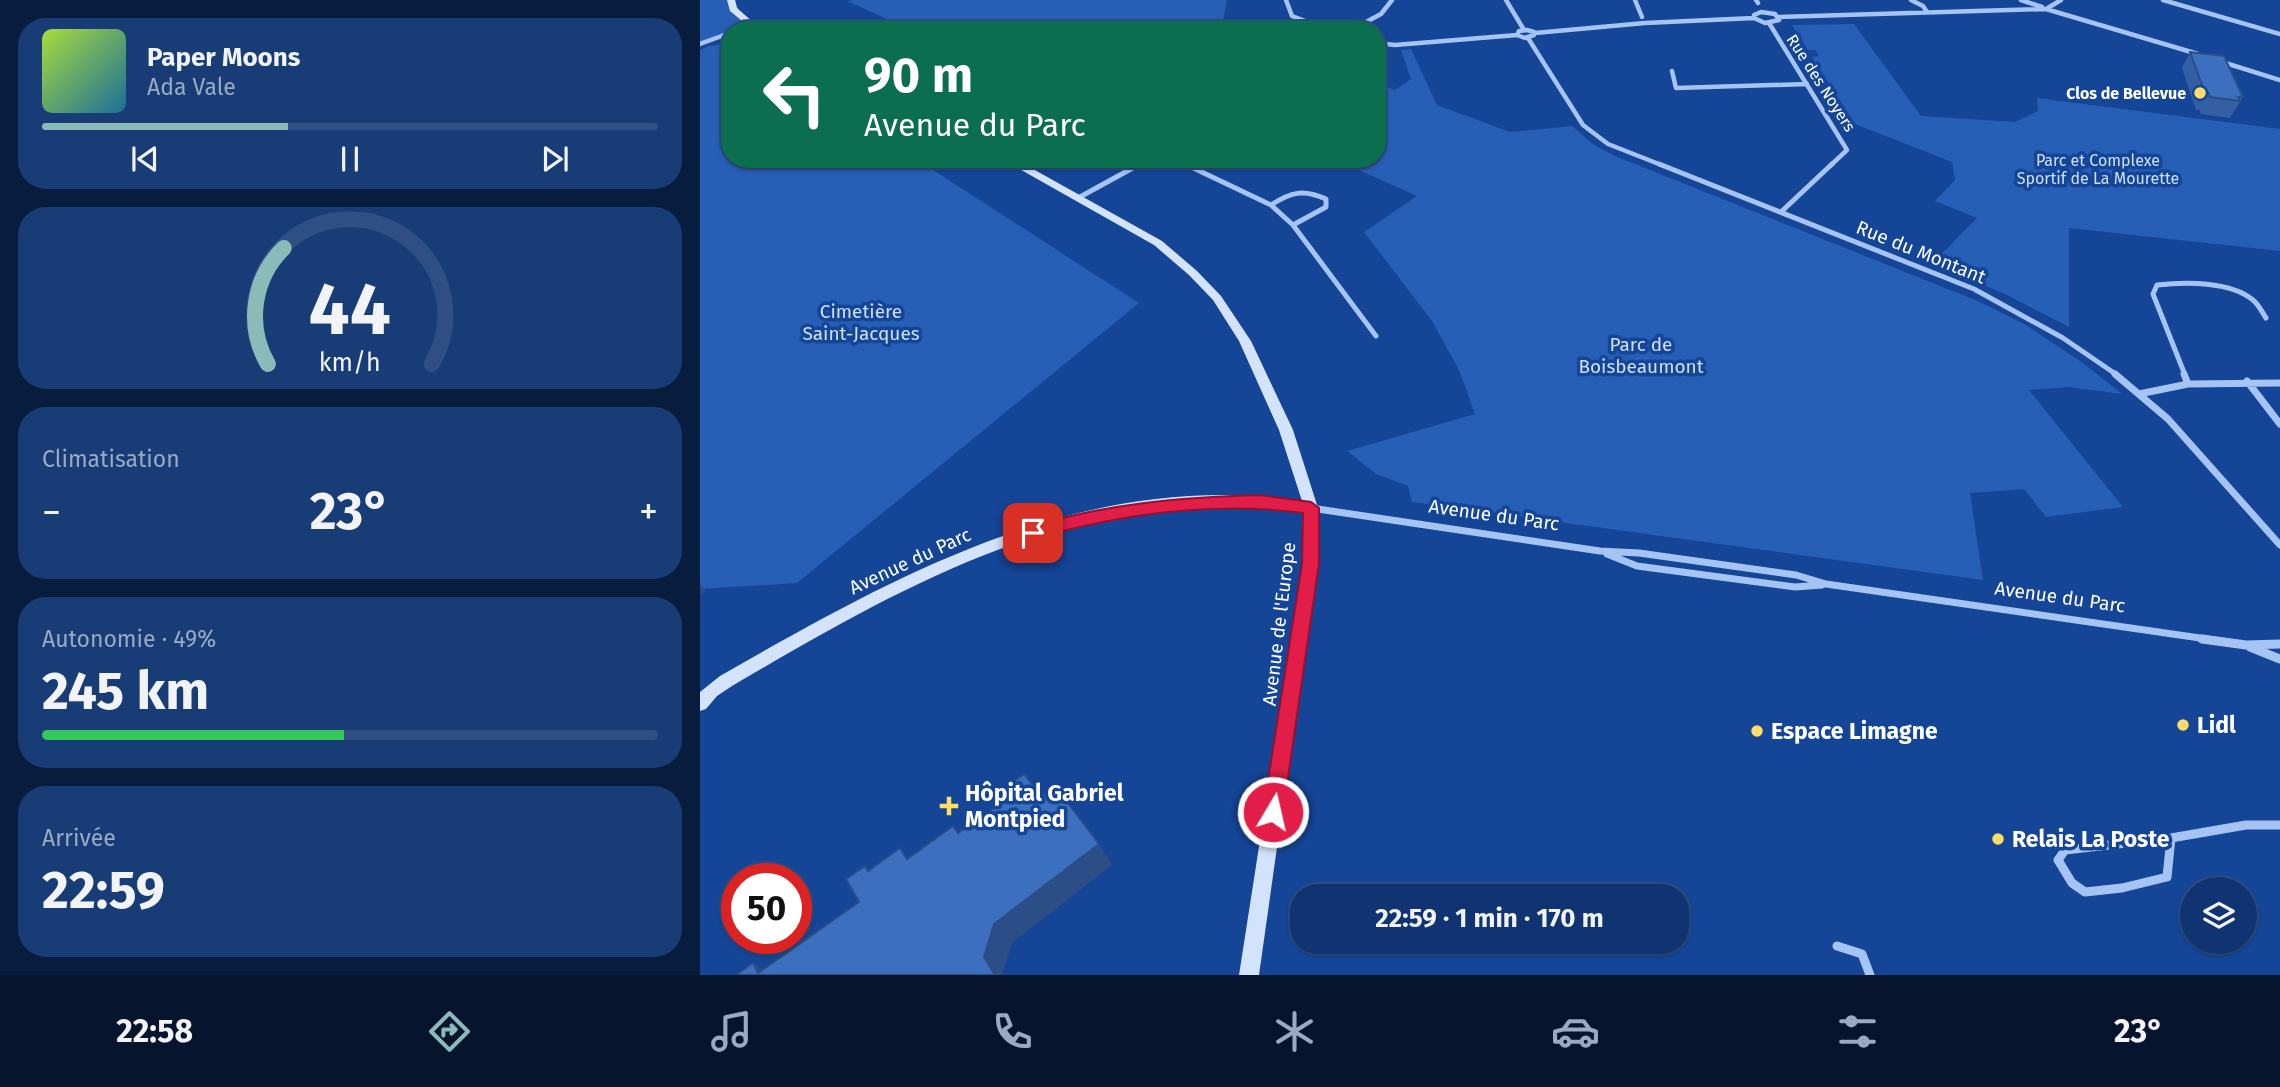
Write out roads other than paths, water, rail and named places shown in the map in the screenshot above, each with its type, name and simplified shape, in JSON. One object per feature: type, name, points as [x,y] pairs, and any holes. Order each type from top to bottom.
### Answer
[{"type":"main road","points":[[731,0],[733,9],[748,21]]},
{"type":"main road","points":[[740,0],[740,13]]},
{"type":"main road","name":"Avenue de l'Europe","points":[[1023,168],[1158,243],[1193,272],[1217,299],[1245,341],[1274,402],[1311,508],[1310,564],[1248,975]]},
{"type":"main road","name":"Avenue du Parc","points":[[704,696],[805,635],[894,589],[953,560],[1012,538],[1074,521],[1188,503],[1260,501],[1311,508]]},
{"type":"street","points":[[1286,0],[1292,16],[1305,21]]},
{"type":"street","points":[[1367,21],[1391,6],[1392,0]]},
{"type":"street","points":[[1506,0],[1524,30],[1535,33],[1645,23],[1754,18],[1769,23],[1777,21],[1778,17]]},
{"type":"street","points":[[1635,0],[1642,17]]},
{"type":"street","points":[[1911,0],[1923,6],[1927,12]]},
{"type":"street","points":[[2021,0],[2280,80]]},
{"type":"street","points":[[1754,18],[1754,15],[1761,12],[1778,17],[2046,9],[2061,0]]},
{"type":"street","points":[[2163,0],[2280,34]]},
{"type":"street","name":"Rue des Noyers","points":[[1769,23],[1847,150],[1781,212]]},
{"type":"street","points":[[1517,35],[1524,30]]},
{"type":"street","points":[[1386,44],[1517,35],[1528,38],[1535,33]]},
{"type":"street","points":[[700,44],[721,36]]},
{"type":"street","name":"Rue du Montant","points":[[1528,38],[1583,125],[1598,138],[1986,295],[2063,338],[2168,419],[2280,545]]},
{"type":"street","points":[[1672,71],[1676,88],[1807,84]]},
{"type":"street","points":[[1078,198],[1133,168]]},
{"type":"street","points":[[1193,168],[1270,205],[1293,225],[1376,336]]},
{"type":"street","points":[[1270,205],[1292,191],[1309,190],[1326,198],[1326,207],[1293,225]]},
{"type":"street","points":[[2188,384],[2153,294],[2157,285],[2172,283],[2223,289],[2253,299],[2266,318]]},
{"type":"street","points":[[2139,394],[2188,384],[2247,381],[2280,383]]},
{"type":"street","points":[[2247,381],[2280,424]]},
{"type":"street","name":"Avenue du Parc","points":[[1311,508],[1600,551],[1639,553],[1796,575],[1826,584],[2246,645],[2280,644]]},
{"type":"street","name":"Avenue du Parc","points":[[1600,551],[1637,566],[1796,587],[1826,584]]},
{"type":"street","name":"Avenue du Parc","points":[[2246,645],[2280,659]]},
{"type":"street","points":[[2171,838],[2167,877],[2153,882],[2085,892],[2069,881],[2058,860],[2065,850],[2171,838],[2246,825],[2280,825]]},
{"type":"street","points":[[1837,946],[1862,954],[1870,975]]},
{"type":"place","name":"Clos de Bellevue","points":[[2200,93]]},
{"type":"place","name":"Lidl","points":[[2183,725]]},
{"type":"place","name":"Espace Limagne","points":[[1757,731]]},
{"type":"place","name":"Hôpital Gabriel Montpied","points":[[949,806]]},
{"type":"place","name":"Relais La Poste","points":[[1998,839]]},
{"type":"park label","name":"Parc et Complexe Sportif de La Mourette","points":[[2098,169]]},
{"type":"park label","name":"Cimetière Saint-Jacques","points":[[861,322]]},
{"type":"park label","name":"Parc de Boisbeaumont","points":[[1641,355]]}]
